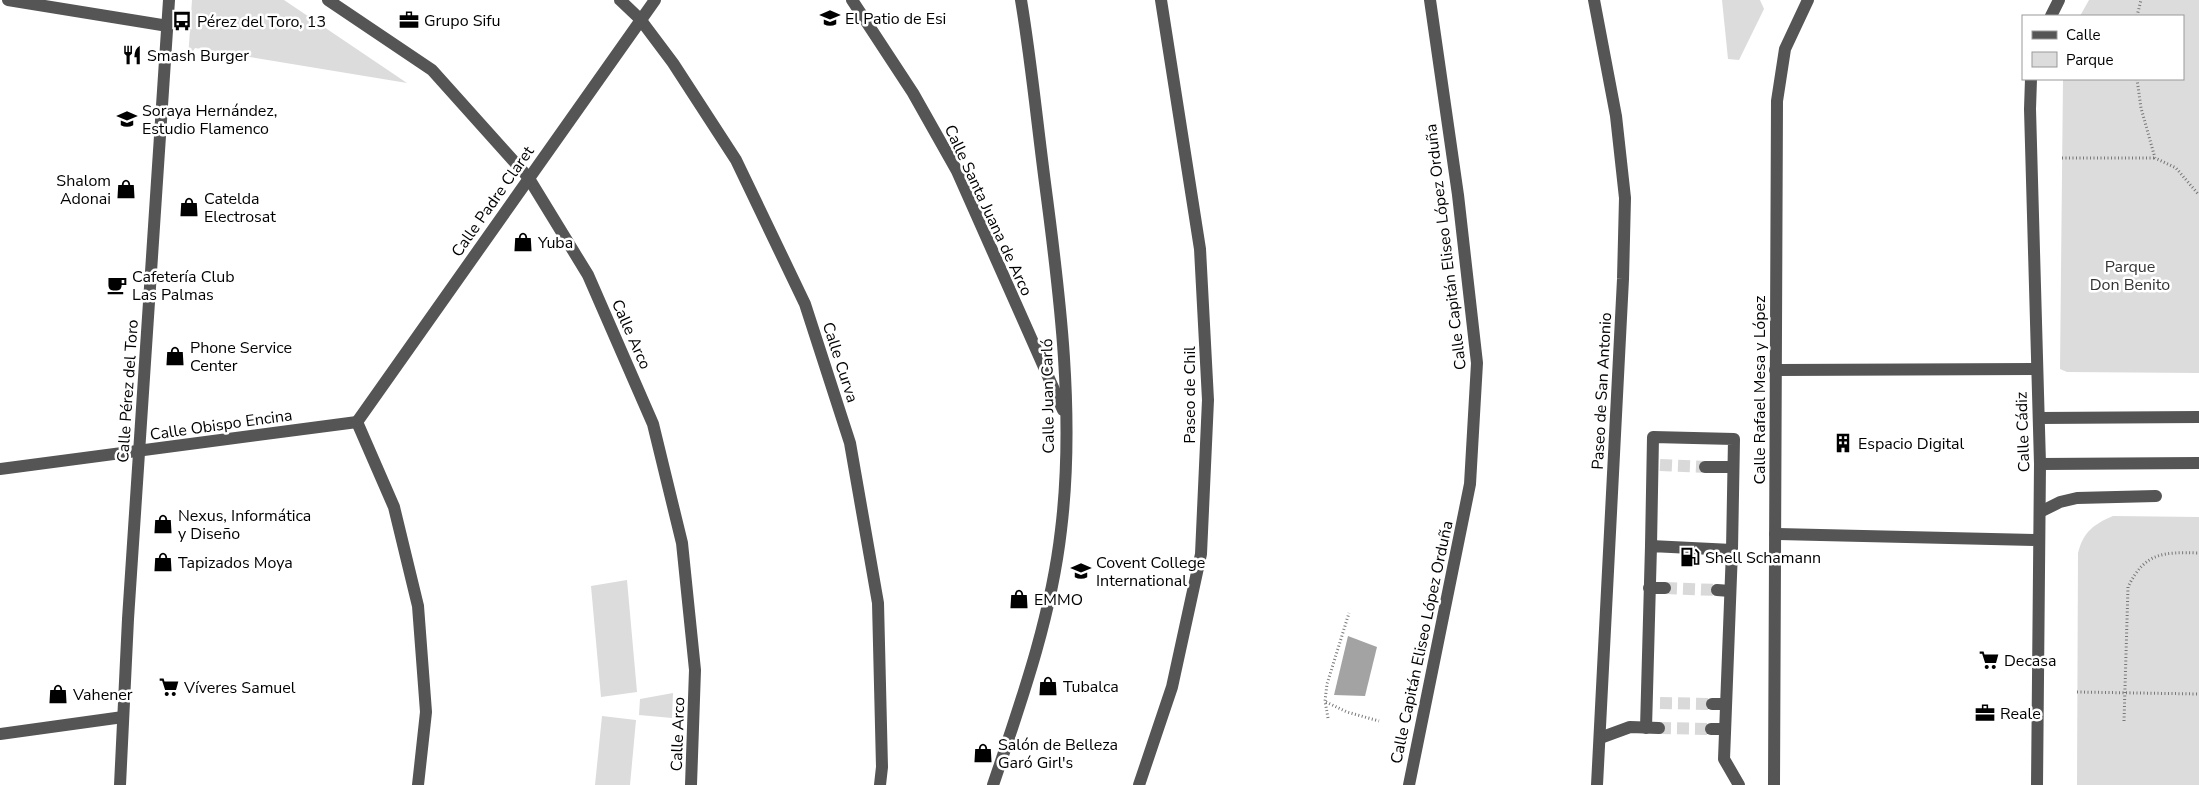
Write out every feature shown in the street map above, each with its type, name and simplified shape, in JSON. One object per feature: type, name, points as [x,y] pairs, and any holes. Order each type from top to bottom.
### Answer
[{"type":"street","points":[[8,0],[168,26]]},
{"type":"street","name":"Calle Pérez del Toro","points":[[120,785],[169,0]]},
{"type":"street","name":"Calle Arco","points":[[328,0],[432,70],[528,177],[588,275],[653,424],[682,543],[694,670],[692,785]]},
{"type":"street","name":"Calle Curva","points":[[620,0],[640,19],[673,63],[736,160],[805,304],[850,443],[878,603],[882,767],[880,785]]},
{"type":"street","name":"Calle Padre Claret","points":[[358,422],[528,177],[655,0]]},
{"type":"street","name":"Calle Santa Juana de Arco","points":[[852,0],[913,93],[957,171],[1066,417]]},
{"type":"street","name":"Calle Juan Carló","points":[[993,785],[1030,675],[1053,585],[1062,529],[1066,417],[1062,308],[1021,0]]},
{"type":"street","name":"Paseo de Chil","points":[[1139,785],[1172,686],[1201,554],[1208,400],[1200,249],[1161,0]]},
{"type":"street","name":"Calle Capitán Eliseo López Orduña","points":[[1409,785],[1470,484],[1477,363],[1458,195],[1430,0]]},
{"type":"street","name":"Paseo de San Antonio","points":[[1594,0],[1616,116],[1625,198],[1623,279],[1597,785]]},
{"type":"street","name":"Calle Rafael Mesa y López","points":[[1774,785],[1774,370],[1777,100],[1786,49],[1808,0]]},
{"type":"street","points":[[2052,15],[2059,0]]},
{"type":"street","name":"Calle Cádiz","points":[[2031,80],[2036,369],[2040,464],[2037,785]]},
{"type":"street","points":[[1774,370],[2036,369]]},
{"type":"street","points":[[2038,418],[2199,417]]},
{"type":"street","points":[[358,422],[394,508],[418,606],[426,712],[418,785]]},
{"type":"street","name":"Calle Obispo Encina","points":[[0,469],[358,422]]},
{"type":"street","points":[[1646,728],[1649,588],[1656,464],[1653,437],[1734,439],[1724,758],[1739,785]]},
{"type":"street","points":[[2040,464],[2199,463]]},
{"type":"street","points":[[1705,467],[1733,467]]},
{"type":"street","points":[[2040,512],[2060,502],[2077,498],[2156,496]]},
{"type":"street","points":[[1775,534],[2039,540]]},
{"type":"street","points":[[1651,546],[1732,550]]},
{"type":"street","points":[[1649,588],[1665,588]]},
{"type":"street","points":[[1716,590],[1730,591]]},
{"type":"street","points":[[1647,702],[1660,703]]},
{"type":"street","points":[[1712,704],[1726,704]]},
{"type":"street","points":[[0,734],[124,717]]},
{"type":"street","points":[[1600,738],[1630,727],[1660,728]]},
{"type":"street","points":[[1711,729],[1725,729]]},
{"type":"path","points":[[2137,15],[2141,0]]},
{"type":"path","points":[[2137,80],[2141,108],[2155,158]]},
{"type":"path","points":[[2062,158],[2155,158],[2176,168],[2199,195]]},
{"type":"path","points":[[2124,721],[2128,587],[2135,572],[2145,561],[2171,552],[2199,553]]},
{"type":"path","points":[[1328,718],[1329,713],[1325,701],[1331,665],[1349,613]]},
{"type":"path","points":[[2077,692],[2199,694]]},
{"type":"path","points":[[1325,701],[1347,712],[1379,722]]},
{"type":"green space","points":[[192,0],[284,0],[407,83],[195,48],[188,59]]},
{"type":"green space","points":[[1722,0],[1760,0],[1764,9],[1739,60],[1728,59]]},
{"type":"green space","name":"Parque Don Benito","points":[[2089,0],[2199,0],[2199,373],[2067,372],[2060,369],[2063,80],[2184,80],[2184,15],[2081,15]]},
{"type":"green space","points":[[2113,516],[2199,517],[2199,785],[2077,785],[2078,553],[2086,534],[2100,522]]},
{"type":"green space","points":[[627,580],[637,692],[601,697],[591,586]]},
{"type":"green space","points":[[673,693],[672,718],[639,715],[640,699]]},
{"type":"green space","points":[[602,716],[636,720],[630,785],[595,785]]},
{"type":"shaded area","points":[[1348,636],[1377,647],[1365,696],[1334,695]]},
{"type":"tunnel","points":[[1660,465],[1705,467]]},
{"type":"tunnel","points":[[1665,588],[1717,590]]},
{"type":"tunnel","points":[[1660,703],[1712,704]]},
{"type":"tunnel","points":[[1659,728],[1711,729]]},
{"type":"place","name":"El Patio de Esi","points":[[830,18]]},
{"type":"place","name":"Grupo Sifu","points":[[409,20]]},
{"type":"place","name":"Pérez del Toro, 13","points":[[182,21]]},
{"type":"place","name":"Smash Burger","points":[[132,55]]},
{"type":"place","name":"Soraya Hernández, Estudio Flamenco","points":[[127,119]]},
{"type":"place","name":"Shalom Adonai","points":[[126,189]]},
{"type":"place","name":"Catelda Electrosat","points":[[189,207]]},
{"type":"place","name":"Yuba","points":[[523,242]]},
{"type":"place","name":"Cafetería Club Las Palmas","points":[[117,285]]},
{"type":"place","name":"Phone Service Center","points":[[175,356]]},
{"type":"place","name":"Espacio Digital","points":[[1843,443]]},
{"type":"place","name":"Nexus, Informática y Diseño","points":[[163,524]]},
{"type":"place","name":"Shell Schamann","points":[[1690,557]]},
{"type":"place","name":"Tapizados Moya","points":[[163,562]]},
{"type":"place","name":"Covent College International","points":[[1081,571]]},
{"type":"place","name":"EMMO","points":[[1019,599]]},
{"type":"place","name":"Decasa","points":[[1989,660]]},
{"type":"place","name":"Tubalca","points":[[1048,686]]},
{"type":"place","name":"Víveres Samuel","points":[[169,687]]},
{"type":"place","name":"Vahener","points":[[58,694]]},
{"type":"place","name":"Reale","points":[[1985,713]]},
{"type":"place","name":"Salón de Belleza Garó Girl's","points":[[983,753]]}]
